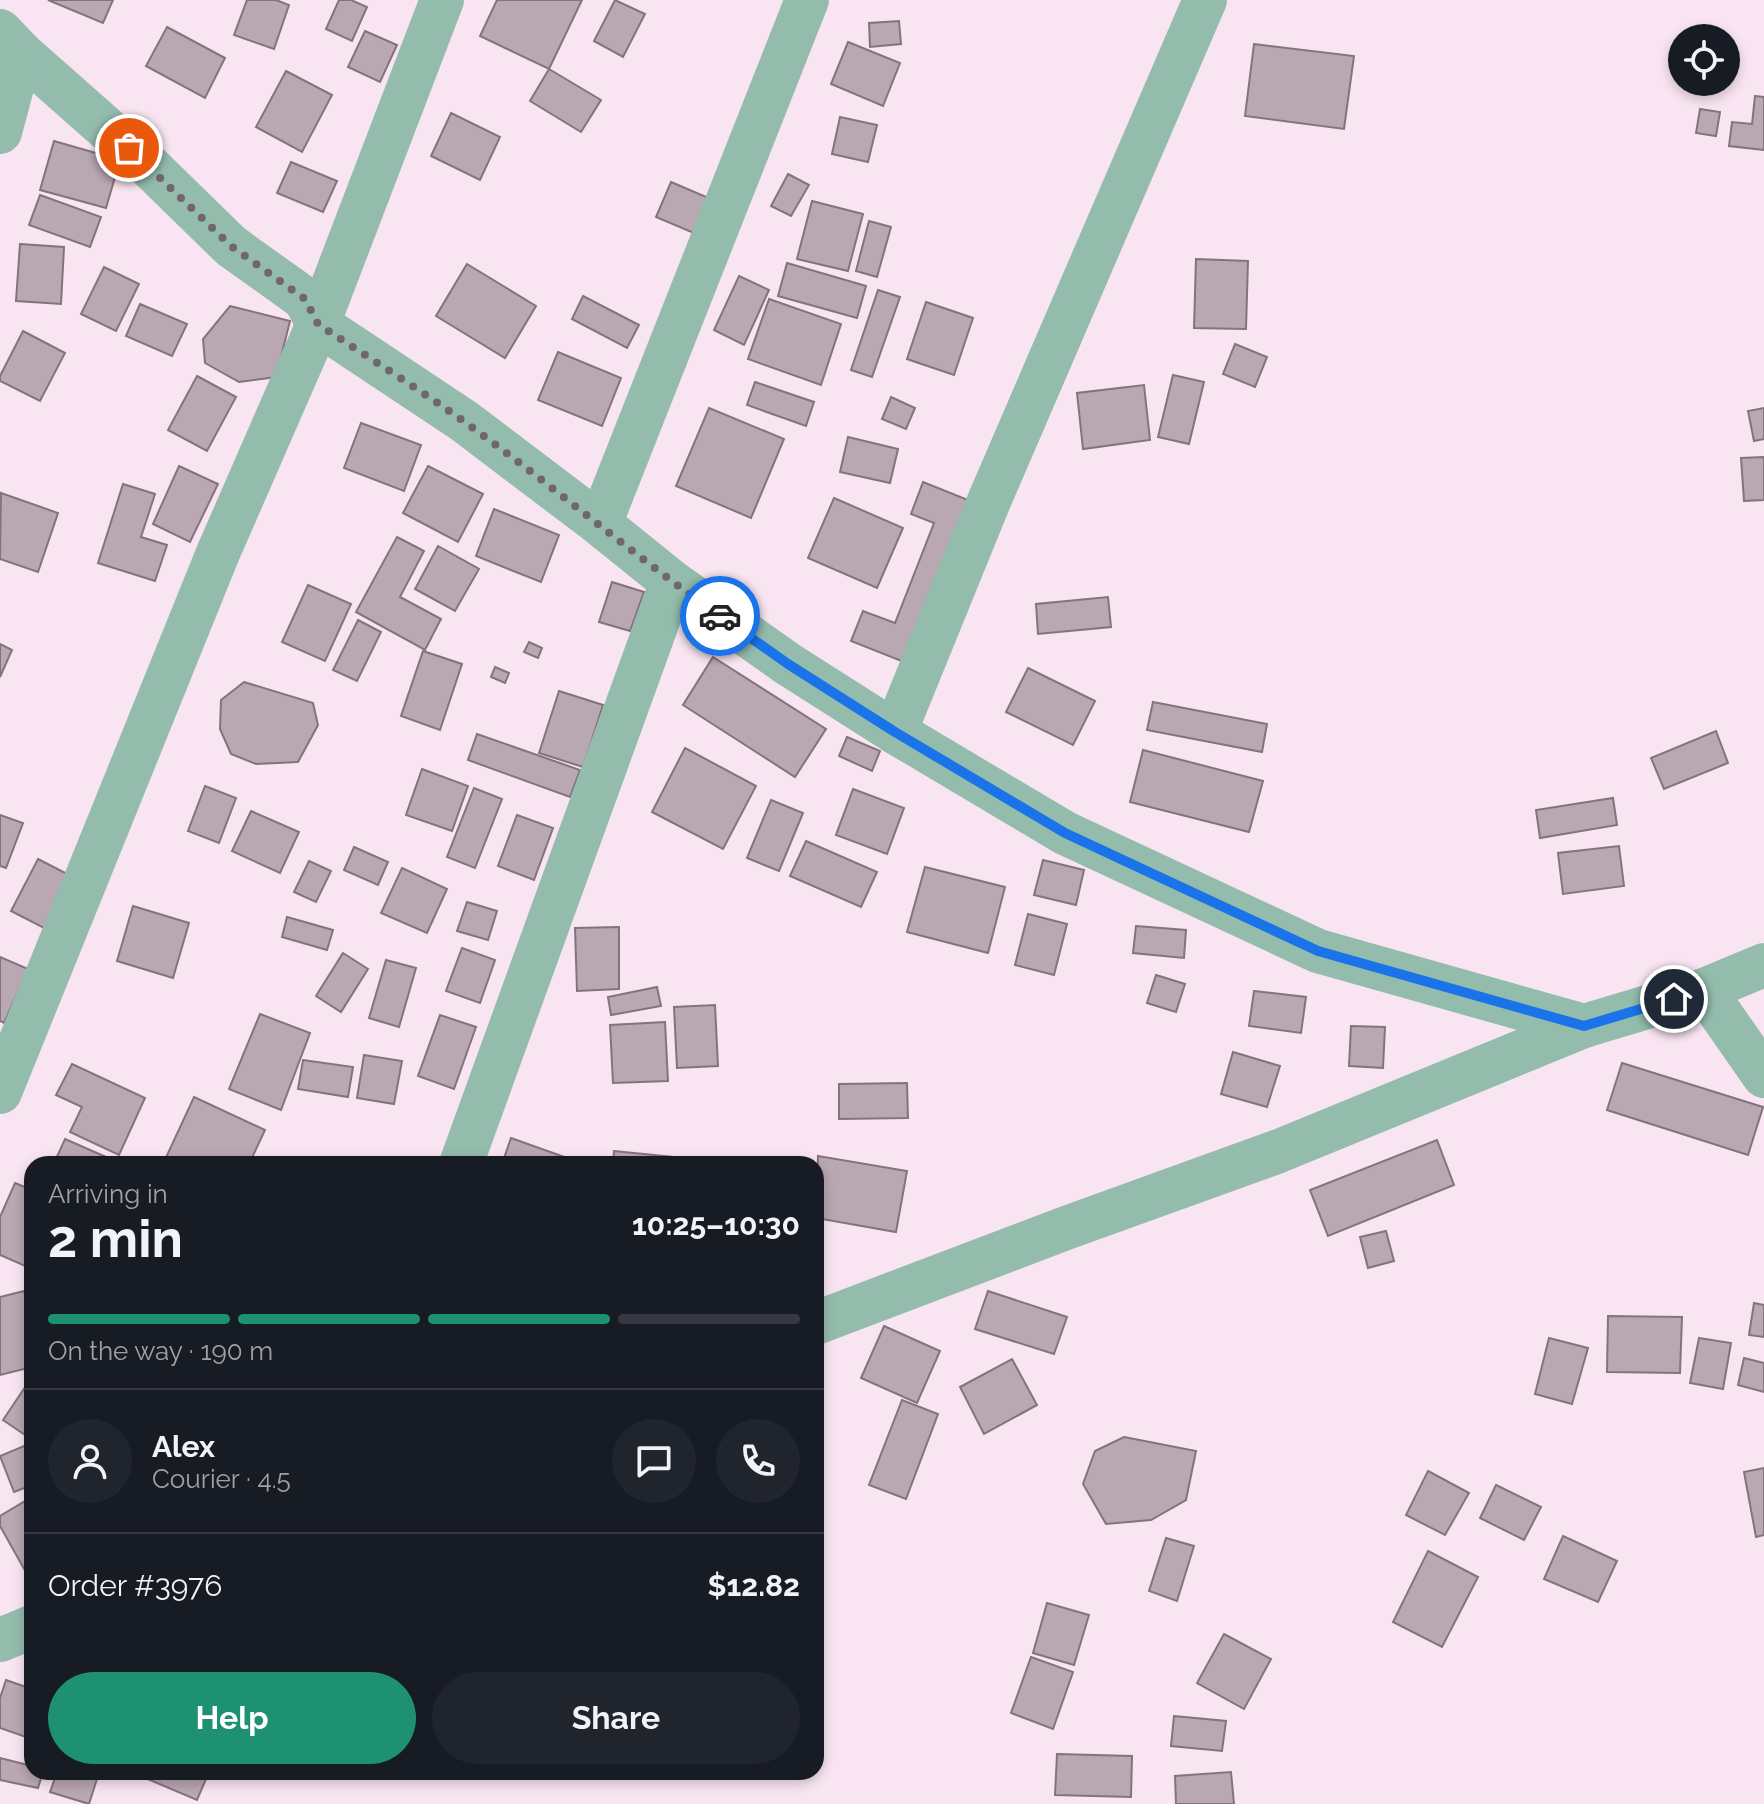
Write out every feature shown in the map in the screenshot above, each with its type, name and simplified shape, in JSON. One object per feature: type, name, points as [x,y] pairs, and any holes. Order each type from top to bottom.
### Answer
[{"type":"street","points":[[0,1092],[194,611],[318,324],[442,0]]},
{"type":"street","points":[[600,524],[807,0]]},
{"type":"street","points":[[895,732],[989,501],[1205,0]]},
{"type":"street","points":[[10,42],[150,167],[231,246],[305,299],[318,324],[464,421],[672,582],[788,664],[895,732],[1065,833],[1318,951],[1584,1026]]},
{"type":"street","points":[[0,132],[10,42]]},
{"type":"street","points":[[464,1156],[672,582]]},
{"type":"street","points":[[824,1320],[1279,1151],[1584,1026],[1704,990],[1764,965]]},
{"type":"street","points":[[1704,990],[1764,1076]]},
{"type":"street","points":[[0,1640],[24,1630]]},
{"type":"building","points":[[48,0],[113,0],[103,23]]},
{"type":"building","points":[[247,0],[276,0],[289,5],[274,49],[234,35]]},
{"type":"building","points":[[339,0],[351,0],[367,7],[352,41],[326,29]]},
{"type":"building","points":[[497,0],[582,0],[549,69],[480,36]]},
{"type":"building","points":[[615,0],[645,14],[623,57],[594,41]]},
{"type":"building","points":[[899,21],[901,44],[870,47],[869,23]]},
{"type":"building","points":[[167,27],[225,58],[205,98],[146,66]]},
{"type":"building","points":[[365,31],[397,45],[380,82],[348,67]]},
{"type":"building","points":[[848,42],[900,63],[883,106],[831,84]]},
{"type":"building","points":[[1254,44],[1354,56],[1344,129],[1245,116]]},
{"type":"building","points":[[549,69],[601,100],[581,132],[530,101]]},
{"type":"building","points":[[286,71],[332,95],[302,152],[256,127]]},
{"type":"building","points":[[1755,96],[1764,97],[1764,150],[1729,146],[1732,122],[1752,124]]},
{"type":"building","points":[[1700,109],[1720,112],[1716,136],[1696,133]]},
{"type":"building","points":[[451,113],[500,137],[480,180],[431,156]]},
{"type":"building","points":[[840,117],[877,125],[868,162],[832,154]]},
{"type":"building","points":[[54,141],[120,160],[106,208],[40,190]]},
{"type":"building","points":[[291,162],[337,181],[323,212],[277,193]]},
{"type":"building","points":[[788,174],[809,185],[791,216],[771,206]]},
{"type":"building","points":[[671,182],[711,199],[696,234],[656,217]]},
{"type":"building","points":[[40,195],[101,217],[90,247],[29,225]]},
{"type":"building","points":[[812,201],[863,214],[848,271],[797,259]]},
{"type":"building","points":[[869,221],[891,227],[877,277],[856,271]]},
{"type":"building","points":[[20,244],[64,247],[61,304],[16,301]]},
{"type":"building","points":[[1196,259],[1248,261],[1246,329],[1194,328]]},
{"type":"building","points":[[787,263],[866,286],[857,318],[778,296]]},
{"type":"building","points":[[467,264],[536,306],[505,358],[436,316]]},
{"type":"building","points":[[104,267],[139,284],[116,331],[81,314]]},
{"type":"building","points":[[739,276],[769,290],[744,345],[714,330]]},
{"type":"building","points":[[878,290],[900,297],[872,377],[851,370]]},
{"type":"building","points":[[583,296],[639,325],[627,348],[572,319]]},
{"type":"building","points":[[769,299],[841,324],[821,385],[748,359]]},
{"type":"building","points":[[926,302],[973,318],[954,375],[907,359]]},
{"type":"building","points":[[140,304],[187,324],[172,356],[126,336]]},
{"type":"building","points":[[230,306],[290,321],[276,377],[239,382],[205,363],[203,339]]},
{"type":"building","points":[[23,331],[65,353],[40,401],[0,381]]},
{"type":"building","points":[[1235,344],[1267,357],[1255,387],[1223,374]]},
{"type":"building","points":[[558,352],[621,378],[602,426],[538,400]]},
{"type":"building","points":[[1173,375],[1204,382],[1189,444],[1158,437]]},
{"type":"building","points":[[197,376],[236,397],[207,451],[168,430]]},
{"type":"building","points":[[755,382],[814,402],[806,426],[747,405]]},
{"type":"building","points":[[1144,385],[1150,440],[1083,449],[1077,393]]},
{"type":"building","points":[[891,397],[915,408],[906,429],[882,419]]},
{"type":"building","points":[[709,408],[784,439],[751,518],[676,486]]},
{"type":"building","points":[[1764,408],[1764,439],[1754,441],[1748,411]]},
{"type":"building","points":[[361,423],[421,445],[404,491],[344,468]]},
{"type":"building","points":[[848,437],[898,449],[890,483],[840,472]]},
{"type":"building","points":[[1764,457],[1764,500],[1744,501],[1741,458]]},
{"type":"building","points":[[179,466],[218,484],[190,542],[153,524]]},
{"type":"building","points":[[428,466],[483,494],[458,542],[403,513]]},
{"type":"building","points":[[923,482],[983,506],[919,668],[851,641],[863,611],[895,623],[934,523],[911,514]]},
{"type":"building","points":[[123,484],[155,494],[141,537],[167,545],[155,581],[98,563]]},
{"type":"building","points":[[1,493],[58,513],[38,572],[0,559]]},
{"type":"building","points":[[834,498],[903,528],[877,588],[808,558]]},
{"type":"building","points":[[494,509],[559,535],[541,582],[476,556]]},
{"type":"building","points":[[397,537],[424,551],[400,597],[441,619],[425,650],[356,612]]},
{"type":"building","points":[[438,546],[479,569],[455,611],[415,589]]},
{"type":"building","points":[[612,582],[644,592],[630,631],[599,622]]},
{"type":"building","points":[[308,585],[351,604],[325,661],[282,642]]},
{"type":"building","points":[[1108,597],[1111,627],[1038,634],[1036,604]]},
{"type":"building","points":[[358,620],[381,632],[357,681],[333,670]]},
{"type":"building","points":[[529,642],[542,648],[538,658],[524,652]]},
{"type":"building","points":[[0,644],[12,650],[0,677]]},
{"type":"building","points":[[423,651],[462,664],[440,730],[401,716]]},
{"type":"building","points":[[713,657],[826,729],[795,777],[683,705]]},
{"type":"building","points":[[495,667],[509,673],[505,683],[491,677]]},
{"type":"building","points":[[1028,668],[1095,701],[1073,745],[1006,712]]},
{"type":"building","points":[[244,682],[313,703],[318,725],[298,762],[256,764],[231,754],[220,729],[221,700]]},
{"type":"building","points":[[559,691],[603,705],[583,767],[539,753]]},
{"type":"building","points":[[1153,702],[1267,724],[1262,752],[1147,730]]},
{"type":"building","points":[[1716,731],[1728,763],[1664,789],[1651,758]]},
{"type":"building","points":[[477,734],[580,770],[570,797],[468,760]]},
{"type":"building","points":[[847,737],[880,751],[872,771],[839,756]]},
{"type":"building","points":[[685,748],[756,786],[723,849],[652,812]]},
{"type":"building","points":[[1143,750],[1263,781],[1249,832],[1130,802]]},
{"type":"building","points":[[422,769],[468,786],[452,831],[406,815]]},
{"type":"building","points":[[205,786],[236,798],[219,843],[188,831]]},
{"type":"building","points":[[474,788],[502,799],[475,868],[447,857]]},
{"type":"building","points":[[853,789],[904,808],[887,854],[836,835]]},
{"type":"building","points":[[1613,798],[1617,825],[1540,838],[1536,810]]},
{"type":"building","points":[[771,800],[803,813],[779,871],[747,858]]},
{"type":"building","points":[[251,811],[299,832],[280,873],[232,851]]},
{"type":"building","points":[[0,815],[23,823],[6,868],[0,866]]},
{"type":"building","points":[[517,815],[553,828],[534,880],[498,866]]},
{"type":"building","points":[[806,841],[877,872],[861,907],[790,876]]},
{"type":"building","points":[[1619,846],[1624,886],[1563,894],[1558,853]]},
{"type":"building","points":[[354,847],[388,862],[378,885],[344,870]]},
{"type":"building","points":[[38,859],[71,876],[44,928],[11,911]]},
{"type":"building","points":[[1043,860],[1084,870],[1076,905],[1034,895]]},
{"type":"building","points":[[309,861],[331,871],[316,902],[294,892]]},
{"type":"building","points":[[925,867],[1005,887],[988,953],[907,932]]},
{"type":"building","points":[[402,868],[447,889],[427,933],[381,913]]},
{"type":"building","points":[[467,902],[497,911],[488,940],[457,931]]},
{"type":"building","points":[[133,906],[189,923],[173,978],[117,961]]},
{"type":"building","points":[[1028,914],[1067,924],[1054,975],[1015,965]]},
{"type":"building","points":[[287,917],[333,930],[327,950],[282,937]]},
{"type":"building","points":[[1136,926],[1186,930],[1184,958],[1133,953]]},
{"type":"building","points":[[619,927],[619,989],[577,991],[575,928]]},
{"type":"building","points":[[462,948],[495,960],[480,1003],[446,991]]},
{"type":"building","points":[[343,953],[368,969],[341,1012],[316,996]]},
{"type":"building","points":[[0,957],[28,969],[4,1023],[0,1021]]},
{"type":"building","points":[[386,960],[416,968],[399,1027],[369,1018]]},
{"type":"building","points":[[1156,975],[1185,984],[1176,1012],[1147,1003]]},
{"type":"building","points":[[657,987],[661,1006],[611,1015],[608,997]]},
{"type":"building","points":[[1254,991],[1306,997],[1301,1033],[1249,1026]]},
{"type":"building","points":[[715,1005],[718,1066],[677,1068],[674,1007]]},
{"type":"building","points":[[260,1014],[310,1033],[281,1110],[229,1089]]},
{"type":"building","points":[[440,1015],[476,1027],[454,1089],[418,1076]]},
{"type":"building","points":[[665,1022],[668,1081],[613,1083],[610,1025]]},
{"type":"building","points":[[1351,1026],[1385,1027],[1383,1068],[1349,1066]]},
{"type":"building","points":[[1233,1052],[1280,1066],[1267,1107],[1221,1094]]},
{"type":"building","points":[[364,1055],[402,1061],[394,1104],[357,1098]]},
{"type":"building","points":[[303,1060],[353,1067],[348,1097],[298,1089]]},
{"type":"building","points":[[1622,1063],[1763,1107],[1748,1155],[1607,1110]]},
{"type":"building","points":[[72,1064],[145,1098],[119,1155],[70,1132],[82,1107],[56,1095]]},
{"type":"building","points":[[907,1083],[908,1118],[839,1119],[839,1084]]},
{"type":"building","points":[[194,1097],[265,1130],[253,1156],[167,1156]]},
{"type":"building","points":[[511,1138],[562,1156],[505,1156]]},
{"type":"building","points":[[65,1139],[104,1156],[57,1156]]},
{"type":"building","points":[[1437,1140],[1454,1185],[1328,1236],[1310,1190]]},
{"type":"building","points":[[614,1151],[663,1156],[614,1156]]},
{"type":"building","points":[[824,1157],[907,1171],[896,1232],[824,1219]]},
{"type":"building","points":[[15,1183],[24,1187],[24,1266],[0,1255],[0,1217]]},
{"type":"building","points":[[1386,1231],[1394,1261],[1368,1268],[1360,1237]]},
{"type":"building","points":[[24,1291],[24,1369],[0,1375],[0,1297]]},
{"type":"building","points":[[988,1291],[1067,1317],[1054,1354],[975,1329]]},
{"type":"building","points":[[1754,1303],[1764,1305],[1764,1337],[1749,1335]]},
{"type":"building","points":[[1608,1316],[1682,1317],[1680,1373],[1607,1372]]},
{"type":"building","points":[[884,1326],[940,1351],[917,1403],[861,1378]]},
{"type":"building","points":[[1549,1338],[1588,1348],[1572,1404],[1535,1394]]},
{"type":"building","points":[[1699,1338],[1731,1343],[1723,1389],[1690,1383]]},
{"type":"building","points":[[1744,1358],[1764,1363],[1764,1392],[1738,1385]]},
{"type":"building","points":[[1012,1359],[1037,1405],[984,1434],[960,1387]]},
{"type":"building","points":[[24,1389],[24,1434],[3,1420]]},
{"type":"building","points":[[902,1400],[938,1414],[906,1499],[869,1485]]},
{"type":"building","points":[[1124,1437],[1196,1451],[1186,1500],[1151,1520],[1106,1524],[1083,1484],[1095,1451]]},
{"type":"building","points":[[24,1446],[24,1488],[14,1492],[0,1456]]},
{"type":"building","points":[[1764,1468],[1764,1535],[1756,1537],[1744,1472]]},
{"type":"building","points":[[1428,1471],[1469,1493],[1445,1535],[1406,1515]]},
{"type":"building","points":[[1496,1485],[1541,1507],[1524,1540],[1480,1518]]},
{"type":"building","points":[[24,1502],[24,1569],[0,1526],[0,1516]]},
{"type":"building","points":[[1563,1536],[1617,1561],[1598,1602],[1544,1579]]},
{"type":"building","points":[[1166,1538],[1194,1546],[1177,1601],[1149,1591]]},
{"type":"building","points":[[1428,1551],[1478,1577],[1442,1647],[1393,1622]]},
{"type":"building","points":[[1047,1603],[1089,1615],[1074,1665],[1033,1653]]},
{"type":"building","points":[[1224,1634],[1271,1659],[1244,1709],[1197,1683]]},
{"type":"building","points":[[1031,1657],[1073,1672],[1053,1729],[1011,1713]]},
{"type":"building","points":[[6,1680],[24,1686],[24,1736],[0,1728],[0,1698]]},
{"type":"building","points":[[1174,1716],[1226,1721],[1222,1751],[1171,1746]]},
{"type":"building","points":[[1057,1754],[1132,1756],[1131,1797],[1055,1795]]},
{"type":"building","points":[[0,1758],[24,1764],[24,1780],[40,1780],[38,1788],[0,1780]]},
{"type":"building","points":[[1231,1772],[1234,1804],[1176,1804],[1175,1776]]},
{"type":"building","points":[[54,1780],[97,1780],[89,1804],[50,1792]]},
{"type":"building","points":[[150,1780],[206,1780],[197,1800]]},
{"type":"way so far","points":[[129,148],[231,246],[305,299],[318,324],[464,421],[720,616]]},
{"type":"route","points":[[720,616],[788,664],[895,732],[1065,833],[1318,951],[1584,1026],[1674,999]]}]
